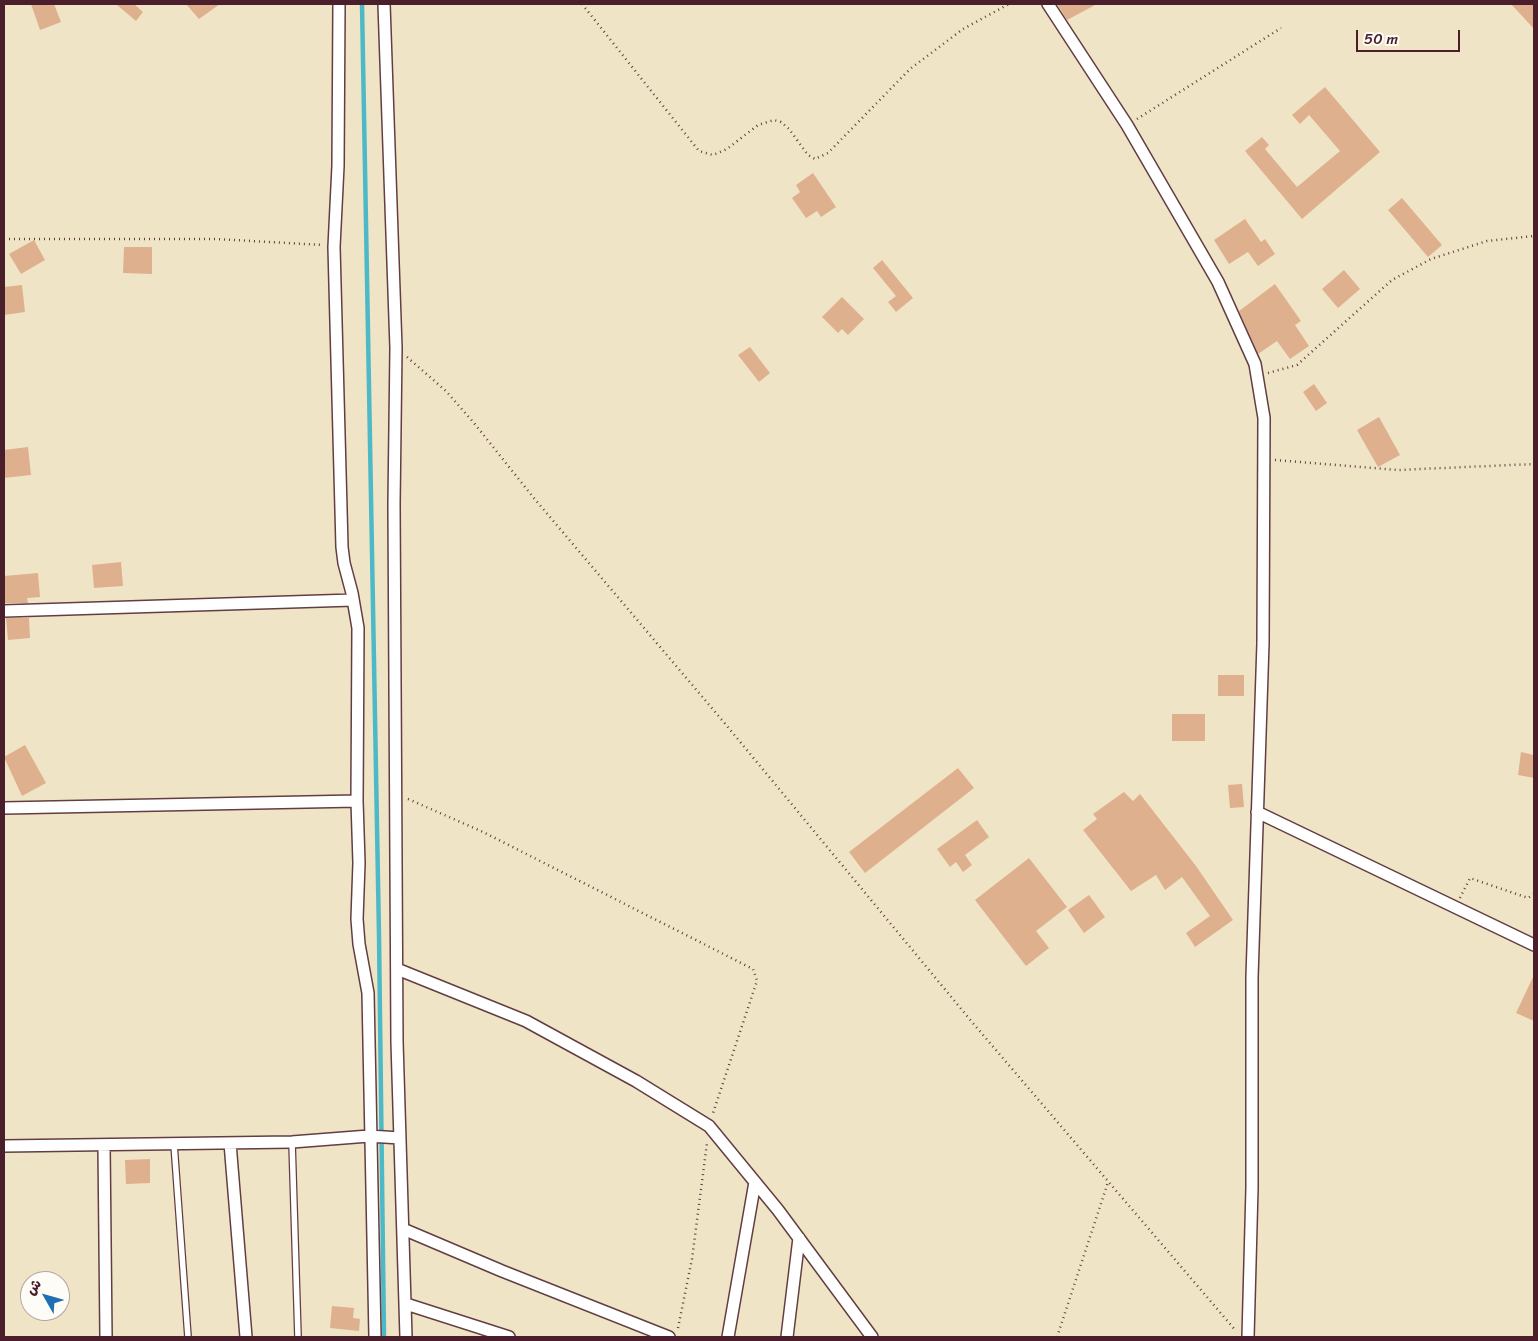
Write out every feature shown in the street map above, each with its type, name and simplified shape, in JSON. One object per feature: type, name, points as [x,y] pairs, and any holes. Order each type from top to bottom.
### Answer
[{"type":"street","points":[[339,4],[338,166],[334,246],[342,547],[358,628],[357,801],[359,863],[357,920],[368,993],[373,1136],[375,1337]]},
{"type":"street","points":[[384,4],[396,348],[394,504],[397,794],[397,1138],[403,1229],[406,1337]]},
{"type":"street","points":[[1048,4],[1127,125],[1218,282],[1255,364],[1264,418],[1261,735],[1257,812],[1248,1337]]},
{"type":"street","points":[[4,612],[353,600]]},
{"type":"street","points":[[4,808],[357,801]]},
{"type":"street","points":[[1257,812],[1416,886],[1456,908],[1534,945]]},
{"type":"street","points":[[397,969],[526,1021],[696,1116],[708,1126],[755,1182],[872,1337]]},
{"type":"street","points":[[4,1146],[292,1142],[373,1136],[397,1138]]},
{"type":"street","points":[[230,1143],[246,1337]]},
{"type":"street","points":[[104,1145],[106,1337]]},
{"type":"street","points":[[728,1337],[755,1182]]},
{"type":"street","points":[[403,1229],[510,1275],[669,1337]]},
{"type":"street","points":[[787,1337],[799,1238]]},
{"type":"street","points":[[406,1304],[510,1337]]},
{"type":"lane","points":[[292,1142],[298,1337]]},
{"type":"lane","points":[[174,1144],[188,1337]]},
{"type":"path","points":[[582,4],[699,151],[713,155],[727,149],[758,125],[774,120],[781,122],[789,129],[808,155],[815,159],[828,153],[898,79],[917,63],[963,29],[1008,4]]},
{"type":"path","points":[[1127,125],[1281,28]]},
{"type":"path","points":[[1257,376],[1297,365],[1392,280],[1431,259],[1487,241],[1534,236]]},
{"type":"path","points":[[4,239],[216,239],[334,246]]},
{"type":"path","points":[[396,348],[425,370],[474,423],[533,497],[1108,1182],[1242,1337]]},
{"type":"path","points":[[1264,459],[1398,470],[1534,464]]},
{"type":"path","points":[[397,794],[481,831],[607,897],[745,965]]},
{"type":"path","points":[[1456,908],[1466,882],[1470,878],[1528,898],[1534,894]]},
{"type":"path","points":[[1056,1337],[1108,1182]]},
{"type":"building","points":[[31,4],[54,4],[61,22],[40,30]]},
{"type":"building","points":[[116,4],[134,4],[143,12],[136,21]]},
{"type":"building","points":[[186,4],[220,4],[199,19]]},
{"type":"building","points":[[1057,4],[1097,4],[1067,20]]},
{"type":"building","points":[[1511,4],[1534,4],[1534,29]]},
{"type":"building","points":[[1325,87],[1380,152],[1302,219],[1245,151],[1262,137],[1269,145],[1265,149],[1297,187],[1340,151],[1309,115],[1300,124],[1292,115]]},
{"type":"building","points":[[813,173],[836,207],[821,217],[817,211],[806,218],[792,198],[800,192],[796,185]]},
{"type":"building","points":[[1402,198],[1442,245],[1428,257],[1388,210]]},
{"type":"building","points":[[1245,219],[1261,242],[1265,239],[1275,254],[1258,266],[1248,252],[1229,264],[1214,240]]},
{"type":"building","points":[[34,240],[45,260],[21,274],[9,254]]},
{"type":"building","points":[[124,247],[152,247],[152,274],[123,273]]},
{"type":"building","points":[[882,260],[913,298],[896,312],[888,302],[896,296],[873,268]]},
{"type":"building","points":[[1344,270],[1360,289],[1338,308],[1322,289]]},
{"type":"building","points":[[1275,284],[1301,321],[1295,325],[1309,346],[1290,359],[1277,341],[1258,354],[1239,311]]},
{"type":"building","points":[[22,285],[25,312],[4,315],[4,287]]},
{"type":"building","points":[[842,297],[864,319],[848,335],[842,329],[838,333],[822,317]]},
{"type":"building","points":[[750,347],[770,373],[759,382],[738,355]]},
{"type":"building","points":[[1314,384],[1327,403],[1316,411],[1303,392]]},
{"type":"building","points":[[1379,417],[1400,455],[1378,467],[1357,430]]},
{"type":"building","points":[[28,447],[31,475],[4,478],[4,450]]},
{"type":"building","points":[[121,562],[123,586],[94,588],[92,565]]},
{"type":"building","points":[[38,573],[40,597],[27,598],[28,603],[5,603],[4,576]]},
{"type":"building","points":[[6,618],[29,618],[30,638],[8,640]]},
{"type":"building","points":[[1218,675],[1244,675],[1244,696],[1218,696]]},
{"type":"building","points":[[1172,714],[1205,714],[1205,741],[1172,741]]},
{"type":"building","points":[[25,745],[46,783],[22,796],[4,757]]},
{"type":"building","points":[[1521,752],[1534,755],[1534,778],[1518,775]]},
{"type":"building","points":[[958,768],[974,788],[865,873],[849,852]]},
{"type":"building","points":[[1242,784],[1244,807],[1230,808],[1228,785]]},
{"type":"building","points":[[1124,792],[1133,801],[1140,794],[1196,866],[1233,920],[1195,947],[1186,933],[1210,916],[1182,877],[1165,890],[1156,875],[1131,891],[1083,830],[1097,819],[1093,814]]},
{"type":"building","points":[[977,820],[989,837],[965,855],[972,865],[963,872],[956,862],[950,867],[937,849]]},
{"type":"building","points":[[1029,858],[1067,907],[1036,931],[1049,948],[1026,966],[975,900]]},
{"type":"building","points":[[1089,895],[1105,917],[1084,933],[1068,910]]},
{"type":"building","points":[[1534,975],[1534,1021],[1516,1013]]},
{"type":"building","points":[[150,1159],[150,1183],[126,1184],[125,1160]]},
{"type":"building","points":[[332,1306],[354,1308],[353,1318],[360,1319],[359,1331],[330,1328]]},
{"type":"waterway","points":[[362,4],[379,935],[384,1337]]}]
